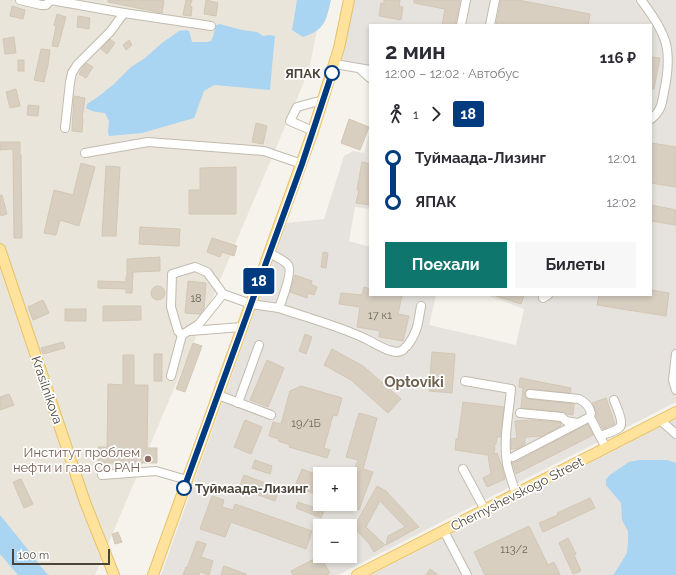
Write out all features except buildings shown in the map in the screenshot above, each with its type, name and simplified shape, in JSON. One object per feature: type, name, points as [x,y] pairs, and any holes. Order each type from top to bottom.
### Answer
[{"type":"main road","points":[[153,575],[302,164],[335,64],[349,0]]},
{"type":"main road","name":"Krasilnikova","points":[[0,249],[85,502],[114,575]]},
{"type":"main road","name":"Chernyshevskogo Street","points":[[357,575],[676,412]]},
{"type":"street","points":[[20,0],[41,5],[46,4],[51,0],[211,26]]},
{"type":"street","points":[[461,24],[466,0]]},
{"type":"street","points":[[490,24],[495,0]]},
{"type":"street","points":[[641,0],[660,28],[667,48],[667,78],[661,108],[652,118]]},
{"type":"street","points":[[65,128],[72,73],[77,65],[110,32],[124,13]]},
{"type":"street","points":[[335,64],[369,70]]},
{"type":"street","points":[[359,68],[369,77]]},
{"type":"street","points":[[313,131],[290,121],[297,107],[323,100]]},
{"type":"street","points":[[85,153],[148,142],[264,151],[302,164]]},
{"type":"street","points":[[269,253],[288,264],[290,268],[280,308]]},
{"type":"street","points":[[242,327],[186,333],[178,331],[171,307],[172,274],[195,267],[207,272],[223,294],[251,304],[280,308],[365,338],[392,352],[402,351],[413,338],[417,329],[421,306]]},
{"type":"street","points":[[171,376],[186,333],[202,321],[223,294]]},
{"type":"street","points":[[238,402],[259,345]]},
{"type":"street","points":[[676,354],[673,380],[676,390]]},
{"type":"street","points":[[465,381],[511,389],[506,449],[509,476],[516,494]]},
{"type":"street","points":[[530,394],[579,399],[584,402],[591,411],[590,417],[606,448]]},
{"type":"street","points":[[218,395],[271,415]]},
{"type":"street","points":[[600,436],[618,429],[621,426],[622,421],[614,400]]},
{"type":"street","points":[[520,413],[562,417],[567,422],[578,423]]},
{"type":"street","points":[[513,456],[590,417]]},
{"type":"street","points":[[660,420],[676,434]]},
{"type":"street","points":[[463,468],[485,510]]},
{"type":"street","points":[[102,475],[156,471],[187,480]]},
{"type":"street","points":[[444,531],[467,575]]},
{"type":"shaded area","points":[[0,0],[323,0],[309,70],[95,575],[0,575]]},
{"type":"shaded area","points":[[354,0],[676,0],[676,402],[338,575],[161,575],[286,223],[324,219],[344,156],[353,151],[369,154],[369,209],[355,207],[349,241],[369,247],[369,296],[436,296],[429,325],[516,345],[524,309],[489,296],[652,296],[652,24],[369,24],[369,72],[341,65]]},
{"type":"shaded area","points":[[369,135],[369,154],[364,153]]},
{"type":"shaded area","points":[[676,419],[676,575],[371,575]]},
{"type":"water","points":[[297,0],[331,0],[328,14],[320,28],[303,37],[292,30]]},
{"type":"water","points":[[220,24],[242,30],[257,32],[263,36],[275,36],[270,90],[214,85],[204,91],[194,118],[142,133],[109,136],[109,121],[105,113],[92,111],[86,108],[87,104],[114,84],[131,67],[179,31],[189,31],[192,42],[207,42],[211,41],[216,25]]},
{"type":"water","points":[[639,460],[667,460],[676,463],[676,575],[613,575],[627,553],[628,531],[622,520],[621,503],[606,485],[606,479],[629,462]]},
{"type":"water","points":[[0,515],[49,575],[18,575],[0,554]]},
{"type":"bus line","name":"18","points":[[184,488],[302,164],[332,73]]},
{"type":"place","name":"ЯПАК","points":[[332,73]]},
{"type":"place","name":"Институт проблем нефти и газа Со РАН","points":[[148,459]]},
{"type":"place","name":"Туймаада-Лизинг","points":[[184,488]]},
{"type":"district","name":"Optoviki","points":[[414,382]]}]
